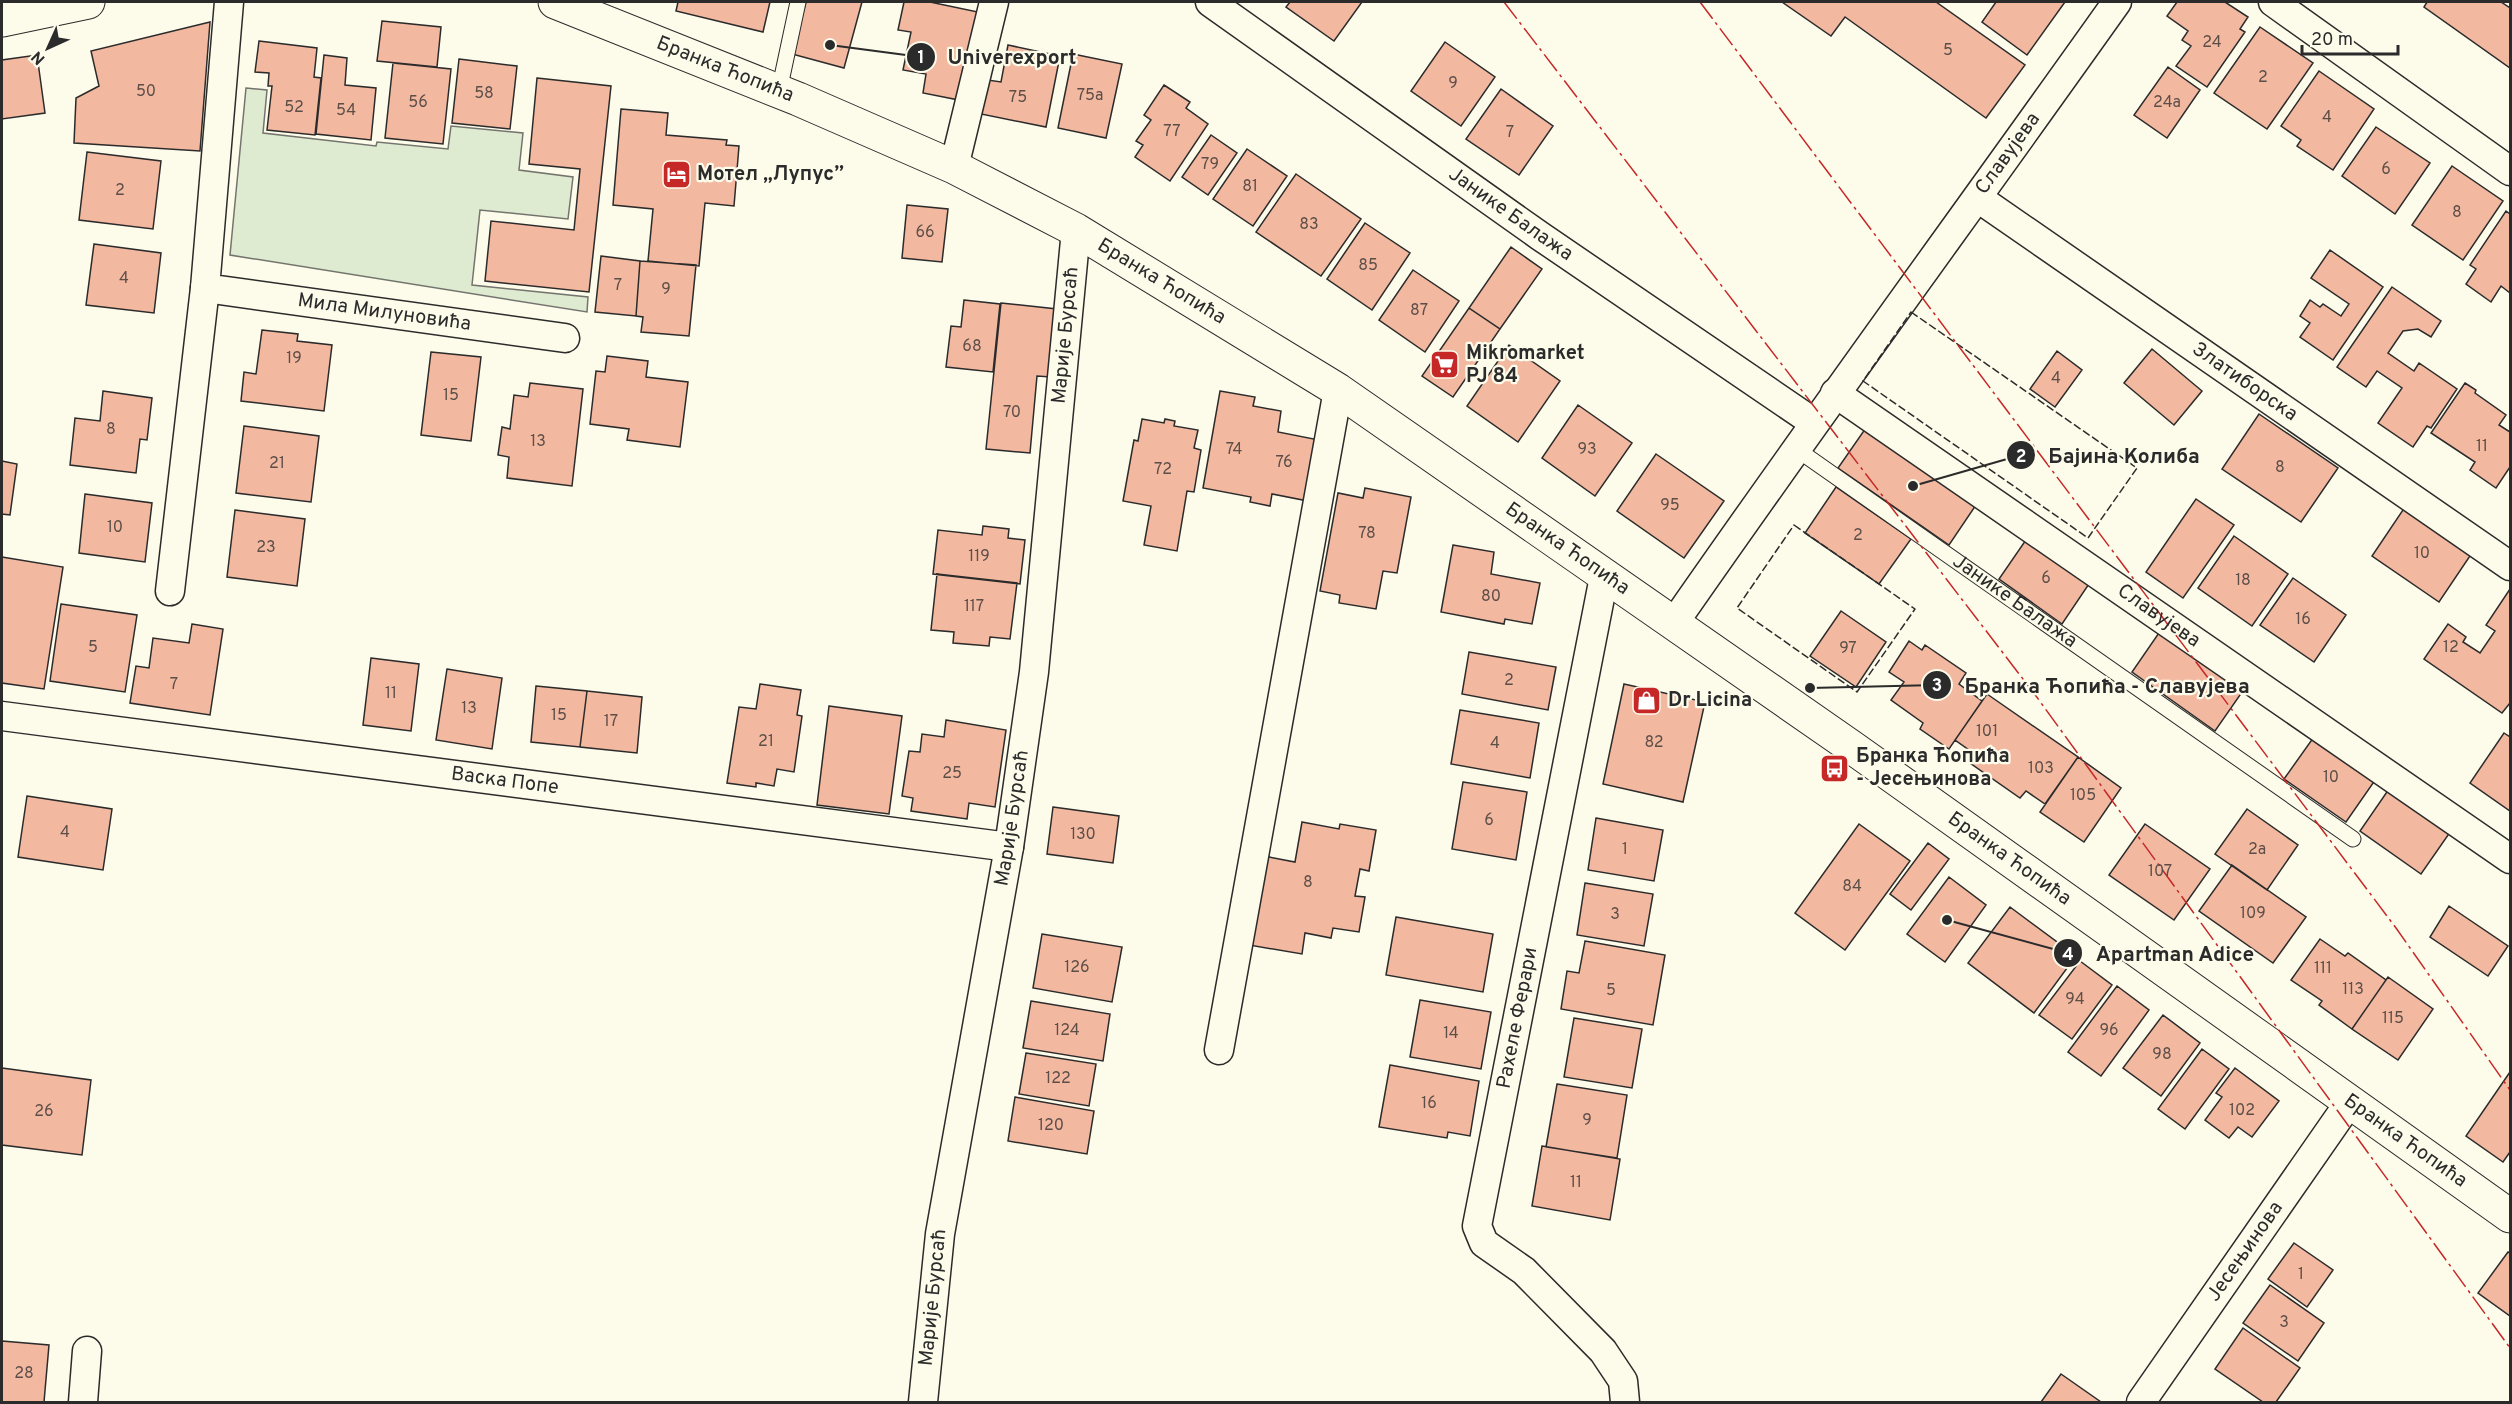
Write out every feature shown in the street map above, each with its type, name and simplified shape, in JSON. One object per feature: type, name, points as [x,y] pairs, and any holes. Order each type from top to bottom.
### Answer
[{"type":"street","points":[[2,20],[88,2]]},
{"type":"street","points":[[170,591],[205,288],[229,2]]},
{"type":"street","points":[[954,167],[994,2]]},
{"type":"street","name":"Јанике Балажа","points":[[1210,2],[1540,236],[1814,422]]},
{"type":"street","name":"Славујева","points":[[1674,623],[1795,448],[1978,198],[2117,2]]},
{"type":"street","points":[[2273,2],[2511,171]]},
{"type":"street","name":"Бранка Ћопића","points":[[567,3],[954,167],[1076,230],[1338,390],[1853,748],[2511,1216]]},
{"type":"street","name":"Златиборска","points":[[1978,198],[2511,566]]},
{"type":"street","name":"Марије Бурсаћ","points":[[923,1402],[940,1234],[1009,847],[1034,672],[1076,230]]},
{"type":"street","name":"Мила Милуновића","points":[[205,288],[565,338]]},
{"type":"street","points":[[1219,1050],[1338,390]]},
{"type":"street","name":"Славујева","points":[[1835,393],[2511,859]]},
{"type":"street","name":"Рахеле Ферари","points":[[1604,577],[1477,1226],[1484,1243],[1524,1271],[1604,1351],[1623,1381],[1625,1402]]},
{"type":"street","name":"Васка Попе","points":[[2,716],[1009,847]]},
{"type":"street","name":"Јесењинова","points":[[2141,1402],[2349,1102]]},
{"type":"street","points":[[82,1402],[87,1351]]},
{"type":"lane","points":[[779,91],[798,2]]},
{"type":"lane","name":"Јанике Балажа","points":[[1795,448],[2353,839]]},
{"type":"green space","points":[[246,88],[267,90],[263,133],[376,146],[377,142],[448,149],[451,126],[523,133],[519,170],[573,177],[568,219],[480,210],[472,285],[588,297],[587,312],[230,255]]},
{"type":"building","points":[[678,2],[770,2],[763,32],[676,11]]},
{"type":"building","points":[[806,2],[862,2],[844,68],[792,54]]},
{"type":"building","points":[[904,2],[930,2],[978,12],[959,100],[923,93],[926,74],[903,70],[911,32],[898,30]]},
{"type":"building","points":[[1290,2],[1362,2],[1334,41],[1286,7]]},
{"type":"building","points":[[1782,2],[1936,2],[2025,65],[1986,118],[1845,17],[1831,36]]},
{"type":"building","points":[[1996,2],[2065,2],[2027,55],[1982,22]]},
{"type":"building","points":[[2177,2],[2225,2],[2248,17],[2240,29],[2245,32],[2207,87],[2176,66],[2191,46],[2182,40],[2188,31],[2167,16]]},
{"type":"building","points":[[2427,2],[2501,2],[2510,8],[2510,68],[2424,7]]},
{"type":"building","points":[[382,21],[441,27],[437,67],[377,61]]},
{"type":"building","points":[[210,22],[200,151],[74,143],[76,98],[99,86],[91,51]]},
{"type":"building","points":[[2260,27],[2313,63],[2267,129],[2214,93]]},
{"type":"building","points":[[259,41],[317,48],[314,77],[321,78],[315,135],[267,130],[272,86],[268,86],[269,73],[255,72]]},
{"type":"building","points":[[1445,42],[1495,77],[1461,126],[1411,91]]},
{"type":"building","points":[[1008,45],[1060,56],[1046,127],[981,114],[988,80],[1001,82]]},
{"type":"building","points":[[1073,54],[1122,64],[1106,138],[1058,128]]},
{"type":"building","points":[[37,55],[45,113],[2,119],[2,60]]},
{"type":"building","points":[[324,55],[347,58],[345,85],[376,88],[371,140],[316,134]]},
{"type":"building","points":[[459,59],[517,66],[510,129],[452,123]]},
{"type":"building","points":[[393,63],[451,69],[443,144],[385,138]]},
{"type":"building","points":[[2168,67],[2200,90],[2167,138],[2134,115]]},
{"type":"building","points":[[2319,71],[2374,109],[2333,170],[2297,146],[2301,140],[2281,126]]},
{"type":"building","points":[[537,78],[611,86],[589,292],[485,281],[491,221],[574,230],[580,169],[529,164]]},
{"type":"building","points":[[1164,85],[1190,102],[1186,108],[1208,124],[1170,181],[1135,157],[1143,145],[1136,141],[1151,120],[1144,115]]},
{"type":"building","points":[[1501,89],[1553,126],[1519,175],[1466,139]]},
{"type":"building","name":"Мотел „Лупус”","points":[[621,109],[668,113],[666,135],[727,140],[726,145],[739,146],[734,206],[705,203],[699,266],[648,261],[653,209],[613,205]]},
{"type":"building","points":[[2376,127],[2430,163],[2395,214],[2342,176]]},
{"type":"building","points":[[1211,135],[1237,153],[1208,195],[1182,177]]},
{"type":"building","points":[[1247,149],[1287,176],[1253,226],[1213,199]]},
{"type":"building","points":[[87,152],[161,161],[153,229],[79,220]]},
{"type":"building","points":[[2452,166],[2503,201],[2463,260],[2412,225]]},
{"type":"building","points":[[1296,174],[1361,219],[1321,276],[1256,232]]},
{"type":"building","points":[[907,205],[948,209],[942,262],[902,258]]},
{"type":"building","points":[[2506,211],[2510,214],[2510,293],[2501,286],[2491,302],[2466,284],[2476,269],[2470,265]]},
{"type":"building","points":[[1365,223],[1410,253],[1372,310],[1327,279]]},
{"type":"building","points":[[94,244],[161,253],[154,313],[86,305]]},
{"type":"building","points":[[1511,247],[1542,269],[1500,329],[1469,308]]},
{"type":"building","points":[[2330,250],[2383,287],[2333,360],[2300,337],[2310,323],[2300,316],[2310,300],[2320,307],[2323,304],[2341,316],[2349,304],[2311,278]]},
{"type":"building","points":[[601,256],[640,261],[636,316],[595,312]]},
{"type":"building","points":[[640,261],[696,265],[689,336],[641,332],[643,317],[636,316]]},
{"type":"building","points":[[1413,270],[1459,301],[1425,352],[1379,320]]},
{"type":"building","points":[[2392,287],[2441,321],[2431,337],[2418,329],[2403,331],[2388,353],[2414,371],[2419,363],[2457,389],[2431,428],[2427,426],[2413,447],[2378,423],[2402,388],[2377,371],[2366,387],[2337,367]]},
{"type":"building","points":[[964,300],[1000,304],[993,372],[946,367],[951,326],[961,327]]},
{"type":"building","points":[[1001,303],[1057,309],[1051,377],[1037,376],[1030,453],[986,449]]},
{"type":"building","points":[[1469,308],[1500,329],[1453,397],[1422,376]]},
{"type":"building","points":[[262,330],[298,334],[297,341],[332,345],[324,411],[241,401],[244,372],[256,374]]},
{"type":"building","points":[[1509,345],[1560,381],[1518,442],[1467,406]]},
{"type":"building","points":[[2152,349],[2202,391],[2174,425],[2124,383]]},
{"type":"building","points":[[2057,351],[2082,370],[2055,407],[2030,389]]},
{"type":"building","points":[[431,352],[481,357],[471,441],[421,435]]},
{"type":"building","points":[[607,356],[648,361],[646,377],[688,382],[680,447],[627,440],[629,429],[590,424],[596,371],[605,372]]},
{"type":"building","points":[[530,383],[583,389],[572,486],[507,478],[509,457],[498,455],[502,427],[510,429],[514,395],[528,397]]},
{"type":"building","points":[[2465,383],[2506,415],[2499,425],[2510,432],[2510,467],[2496,488],[2470,470],[2475,462],[2431,433]]},
{"type":"building","points":[[103,391],[152,398],[147,440],[140,439],[136,473],[70,465],[75,418],[100,421]]},
{"type":"building","points":[[1220,391],[1255,397],[1253,406],[1281,411],[1278,432],[1319,440],[1308,501],[1272,494],[1270,506],[1250,502],[1251,497],[1203,488]]},
{"type":"building","points":[[1578,405],[1632,443],[1595,496],[1542,458]]},
{"type":"building","points":[[2259,414],[2338,468],[2301,522],[2222,469]]},
{"type":"building","points":[[1142,419],[1164,423],[1165,419],[1175,421],[1174,426],[1198,430],[1194,448],[1201,450],[1194,492],[1187,491],[1177,551],[1144,545],[1151,506],[1123,501],[1134,440],[1138,441]]},
{"type":"building","points":[[1870,422],[1980,499],[1949,545],[1838,468]]},
{"type":"building","points":[[244,426],[319,436],[311,502],[236,493]]},
{"type":"building","points":[[1656,454],[1724,501],[1684,558],[1617,511]]},
{"type":"building","points":[[2,461],[17,464],[10,515],[2,514]]},
{"type":"building","points":[[1836,487],[1911,539],[1879,584],[1805,533]]},
{"type":"building","points":[[1365,488],[1411,497],[1397,573],[1383,571],[1376,609],[1339,603],[1340,595],[1320,591],[1338,493],[1363,498]]},
{"type":"building","points":[[85,494],[152,503],[145,562],[79,553]]},
{"type":"building","points":[[2196,499],[2234,525],[2183,598],[2146,572]]},
{"type":"building","points":[[2405,507],[2472,553],[2439,602],[2372,556]]},
{"type":"building","points":[[235,510],[305,519],[297,586],[227,577]]},
{"type":"building","points":[[983,526],[1009,529],[1008,538],[1025,540],[1020,584],[933,574],[938,530],[982,535]]},
{"type":"building","points":[[2030,534],[2093,578],[2062,624],[1999,579]]},
{"type":"building","points":[[2234,536],[2288,574],[2252,626],[2198,588]]},
{"type":"building","points":[[1453,545],[1494,552],[1491,574],[1540,583],[1532,624],[1505,619],[1504,624],[1441,612]]},
{"type":"building","points":[[2,557],[63,567],[44,689],[2,683]]},
{"type":"building","points":[[937,574],[1017,583],[1010,639],[990,637],[989,646],[953,643],[954,632],[931,630]]},
{"type":"building","points":[[2293,578],[2346,615],[2314,662],[2260,625]]},
{"type":"building","points":[[2510,589],[2510,703],[2502,713],[2424,659],[2448,624],[2466,637],[2463,642],[2480,653],[2495,631],[2486,625]]},
{"type":"building","points":[[61,604],[137,615],[125,692],[50,681]]},
{"type":"building","points":[[1841,611],[1886,642],[1856,687],[1810,656]]},
{"type":"building","points":[[192,624],[223,629],[210,715],[130,703],[136,666],[149,668],[153,638],[189,643]]},
{"type":"building","points":[[2163,627],[2247,685],[2215,731],[2132,672]]},
{"type":"building","points":[[1909,641],[1922,650],[1925,645],[1966,673],[1959,684],[1982,701],[1949,749],[1920,729],[1923,723],[1891,700],[1904,682],[1889,672]]},
{"type":"building","points":[[1469,652],[1556,667],[1548,710],[1462,694]]},
{"type":"building","points":[[371,658],[419,664],[411,731],[363,725]]},
{"type":"building","points":[[447,669],[502,678],[492,749],[436,740]]},
{"type":"building","points":[[760,684],[801,690],[797,715],[802,716],[794,772],[777,769],[774,786],[756,783],[756,787],[727,783],[739,707],[756,709]]},
{"type":"building","points":[[1624,684],[1705,702],[1683,802],[1603,784]]},
{"type":"building","points":[[536,686],[587,691],[580,747],[531,742]]},
{"type":"building","points":[[587,691],[642,697],[637,753],[580,747]]},
{"type":"building","points":[[1987,694],[2078,757],[2045,804],[2026,791],[2020,798],[1970,763],[1976,755],[1955,740]]},
{"type":"building","points":[[829,706],[902,716],[889,814],[817,805]]},
{"type":"building","points":[[1460,710],[1539,723],[1530,778],[1451,764]]},
{"type":"building","points":[[946,720],[1006,730],[995,807],[969,803],[967,819],[911,811],[913,798],[902,796],[909,751],[920,752],[922,734],[944,737]]},
{"type":"building","points":[[2504,733],[2510,737],[2510,811],[2470,783]]},
{"type":"building","points":[[2316,734],[2378,776],[2346,822],[2284,779]]},
{"type":"building","points":[[2078,757],[2121,788],[2084,842],[2040,812]]},
{"type":"building","points":[[1463,782],[1527,792],[1516,860],[1452,849]]},
{"type":"building","points":[[2391,786],[2453,828],[2421,874],[2360,831]]},
{"type":"building","points":[[27,796],[112,809],[103,870],[18,857]]},
{"type":"building","points":[[1053,807],[1119,816],[1113,863],[1047,854]]},
{"type":"building","points":[[2247,809],[2298,845],[2267,890],[2215,854]]},
{"type":"building","points":[[1596,818],[1663,830],[1654,881],[1588,870]]},
{"type":"building","points":[[1302,822],[1339,829],[1340,824],[1376,830],[1369,871],[1360,869],[1355,896],[1365,897],[1359,932],[1333,928],[1331,938],[1305,933],[1302,954],[1249,945],[1264,856],[1295,862]]},
{"type":"building","points":[[1859,824],[1910,861],[1845,950],[1795,913]]},
{"type":"building","points":[[2145,824],[2210,869],[2174,920],[2109,875]]},
{"type":"building","points":[[1928,843],[1949,859],[1911,910],[1890,894]]},
{"type":"building","points":[[2232,865],[2306,917],[2273,963],[2199,911]]},
{"type":"building","points":[[1949,877],[1986,905],[1945,962],[1907,934]]},
{"type":"building","points":[[1585,883],[1653,894],[1644,946],[1577,935]]},
{"type":"building","points":[[2449,906],[2508,946],[2488,976],[2430,937]]},
{"type":"building","points":[[2010,907],[2076,956],[2034,1013],[1968,963]]},
{"type":"building","points":[[1396,917],[1493,934],[1483,992],[1386,975]]},
{"type":"building","points":[[1042,934],[1122,947],[1112,1002],[1033,988]]},
{"type":"building","points":[[2320,939],[2345,956],[2348,953],[2386,980],[2352,1029],[2319,1005],[2322,1001],[2291,980]]},
{"type":"building","points":[[1585,941],[1665,955],[1653,1025],[1561,1009],[1567,971],[1579,973]]},
{"type":"building","points":[[2080,961],[2112,985],[2072,1039],[2039,1015]]},
{"type":"building","points":[[2388,977],[2433,1009],[2398,1060],[2352,1029]]},
{"type":"building","points":[[2117,986],[2149,1010],[2101,1076],[2068,1052]]},
{"type":"building","points":[[1420,1000],[1491,1012],[1481,1069],[1410,1057]]},
{"type":"building","points":[[1031,1001],[1110,1014],[1103,1061],[1023,1048]]},
{"type":"building","points":[[2163,1015],[2200,1043],[2161,1096],[2123,1068]]},
{"type":"building","points":[[1574,1018],[1642,1029],[1632,1088],[1564,1077]]},
{"type":"building","points":[[2202,1049],[2229,1069],[2185,1129],[2158,1109]]},
{"type":"building","points":[[1026,1053],[1096,1064],[1089,1106],[1019,1094]]},
{"type":"building","points":[[1390,1065],[1479,1081],[1470,1136],[1448,1132],[1447,1138],[1379,1127]]},
{"type":"building","points":[[2,1068],[91,1080],[82,1155],[2,1145]]},
{"type":"building","points":[[2235,1068],[2279,1101],[2252,1137],[2238,1127],[2229,1138],[2205,1120],[2222,1097],[2216,1093]]},
{"type":"building","points":[[2510,1072],[2510,1152],[2503,1162],[2466,1136]]},
{"type":"building","points":[[1557,1084],[1627,1095],[1617,1158],[1546,1147]]},
{"type":"building","points":[[1015,1097],[1094,1111],[1087,1154],[1008,1141]]},
{"type":"building","points":[[1542,1146],[1620,1159],[1610,1220],[1532,1206]]},
{"type":"building","points":[[2294,1243],[2333,1270],[2307,1307],[2268,1279]]},
{"type":"building","points":[[2508,1252],[2510,1253],[2510,1316],[2478,1293]]},
{"type":"building","points":[[2270,1285],[2324,1323],[2298,1361],[2243,1323]]},
{"type":"building","points":[[2243,1328],[2300,1368],[2276,1402],[2263,1402],[2215,1369]]},
{"type":"building","points":[[2,1341],[49,1345],[44,1402],[2,1402]]},
{"type":"building","points":[[2061,1374],[2101,1402],[2041,1402]]},
{"type":"fence","points":[[1127,2],[1137,2]]},
{"type":"fence","points":[[1911,312],[2137,468],[2088,538],[1863,381],[1911,312]]},
{"type":"fence","points":[[1794,525],[1915,609],[1857,692],[1737,608],[1794,525]]},
{"type":"power","points":[[1504,2],[2036,696],[2510,1348]]},
{"type":"power","points":[[1700,2],[2396,928],[2510,1090]]},
{"type":"place","name":"Univerexport","points":[[830,45]]},
{"type":"place","name":"Мотел „Лупус”","points":[[676,175]]},
{"type":"place","name":"Mikromarket PJ 84","points":[[1445,365]]},
{"type":"place","name":"Бајина Колиба","points":[[1913,486]]},
{"type":"place","name":"Бранка Ћопића - Славујева","points":[[1810,688]]},
{"type":"place","name":"Dr Licina","points":[[1647,701]]},
{"type":"place","name":"Бранка Ћопића - Јесењинова","points":[[1835,769]]},
{"type":"place","name":"Apartman Adice","points":[[1947,920]]}]
